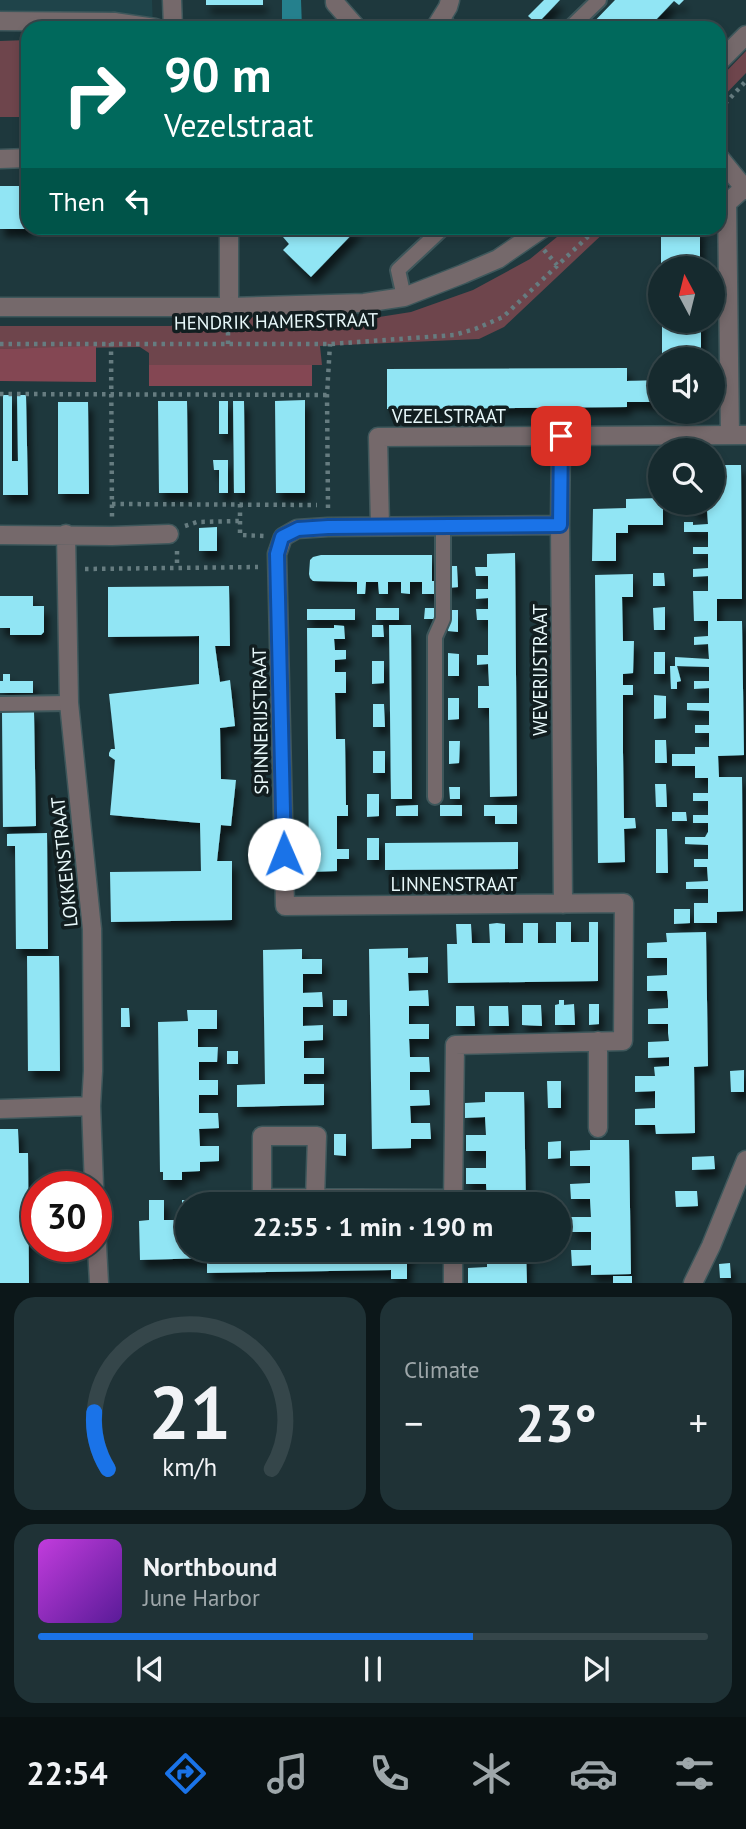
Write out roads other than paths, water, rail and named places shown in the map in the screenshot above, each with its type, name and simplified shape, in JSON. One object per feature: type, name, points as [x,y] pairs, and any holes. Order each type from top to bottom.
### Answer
[{"type":"street","points":[[172,0],[173,21]]},
{"type":"street","points":[[335,0],[351,21]]},
{"type":"street","points":[[443,21],[450,0]]},
{"type":"street","points":[[0,21],[21,21]]},
{"type":"street","points":[[726,55],[746,35]]},
{"type":"street","points":[[0,159],[21,158]]},
{"type":"street","points":[[726,165],[746,189]]},
{"type":"street","name":"VEZELSTRAAT","points":[[380,526],[378,437],[738,435],[727,203],[746,189]]},
{"type":"street","points":[[229,235],[229,307]]},
{"type":"street","name":"HENDRIK HAMERSTRAAT","points":[[0,307],[229,307],[364,303],[404,297],[463,275],[498,259],[527,235]]},
{"type":"street","name":"WEVERIJSTRAAT","points":[[561,436],[563,904]]},
{"type":"street","points":[[380,526],[560,525]]},
{"type":"street","name":"SPINNERIJSTRAAT","points":[[285,906],[277,554],[282,537],[298,529],[380,526]]},
{"type":"street","name":"LOKKENSTRAAT","points":[[66,534],[69,703],[92,929],[93,1171]]},
{"type":"street","points":[[0,535],[169,534]]},
{"type":"street","name":"LINNENSTRAAT","points":[[285,906],[624,903],[623,1041],[598,1041]]},
{"type":"street","points":[[453,1192],[455,1045],[598,1041],[598,1128]]},
{"type":"street","points":[[0,1109],[91,1107]]},
{"type":"street","points":[[262,1136],[317,1136],[316,1199],[262,1198],[262,1136]]},
{"type":"street","points":[[692,1283],[711,1246],[746,1160]]},
{"type":"street","points":[[98,1262],[99,1283]]},
{"type":"street","points":[[453,1262],[453,1283]]},
{"type":"lane","points":[[577,21],[598,0]]},
{"type":"lane","points":[[404,297],[398,270],[436,235]]},
{"type":"lane","points":[[435,797],[435,637],[443,619],[443,526]]},
{"type":"lane","points":[[0,704],[69,703]]},
{"type":"water","points":[[282,0],[301,0],[302,21],[282,21]]}]
